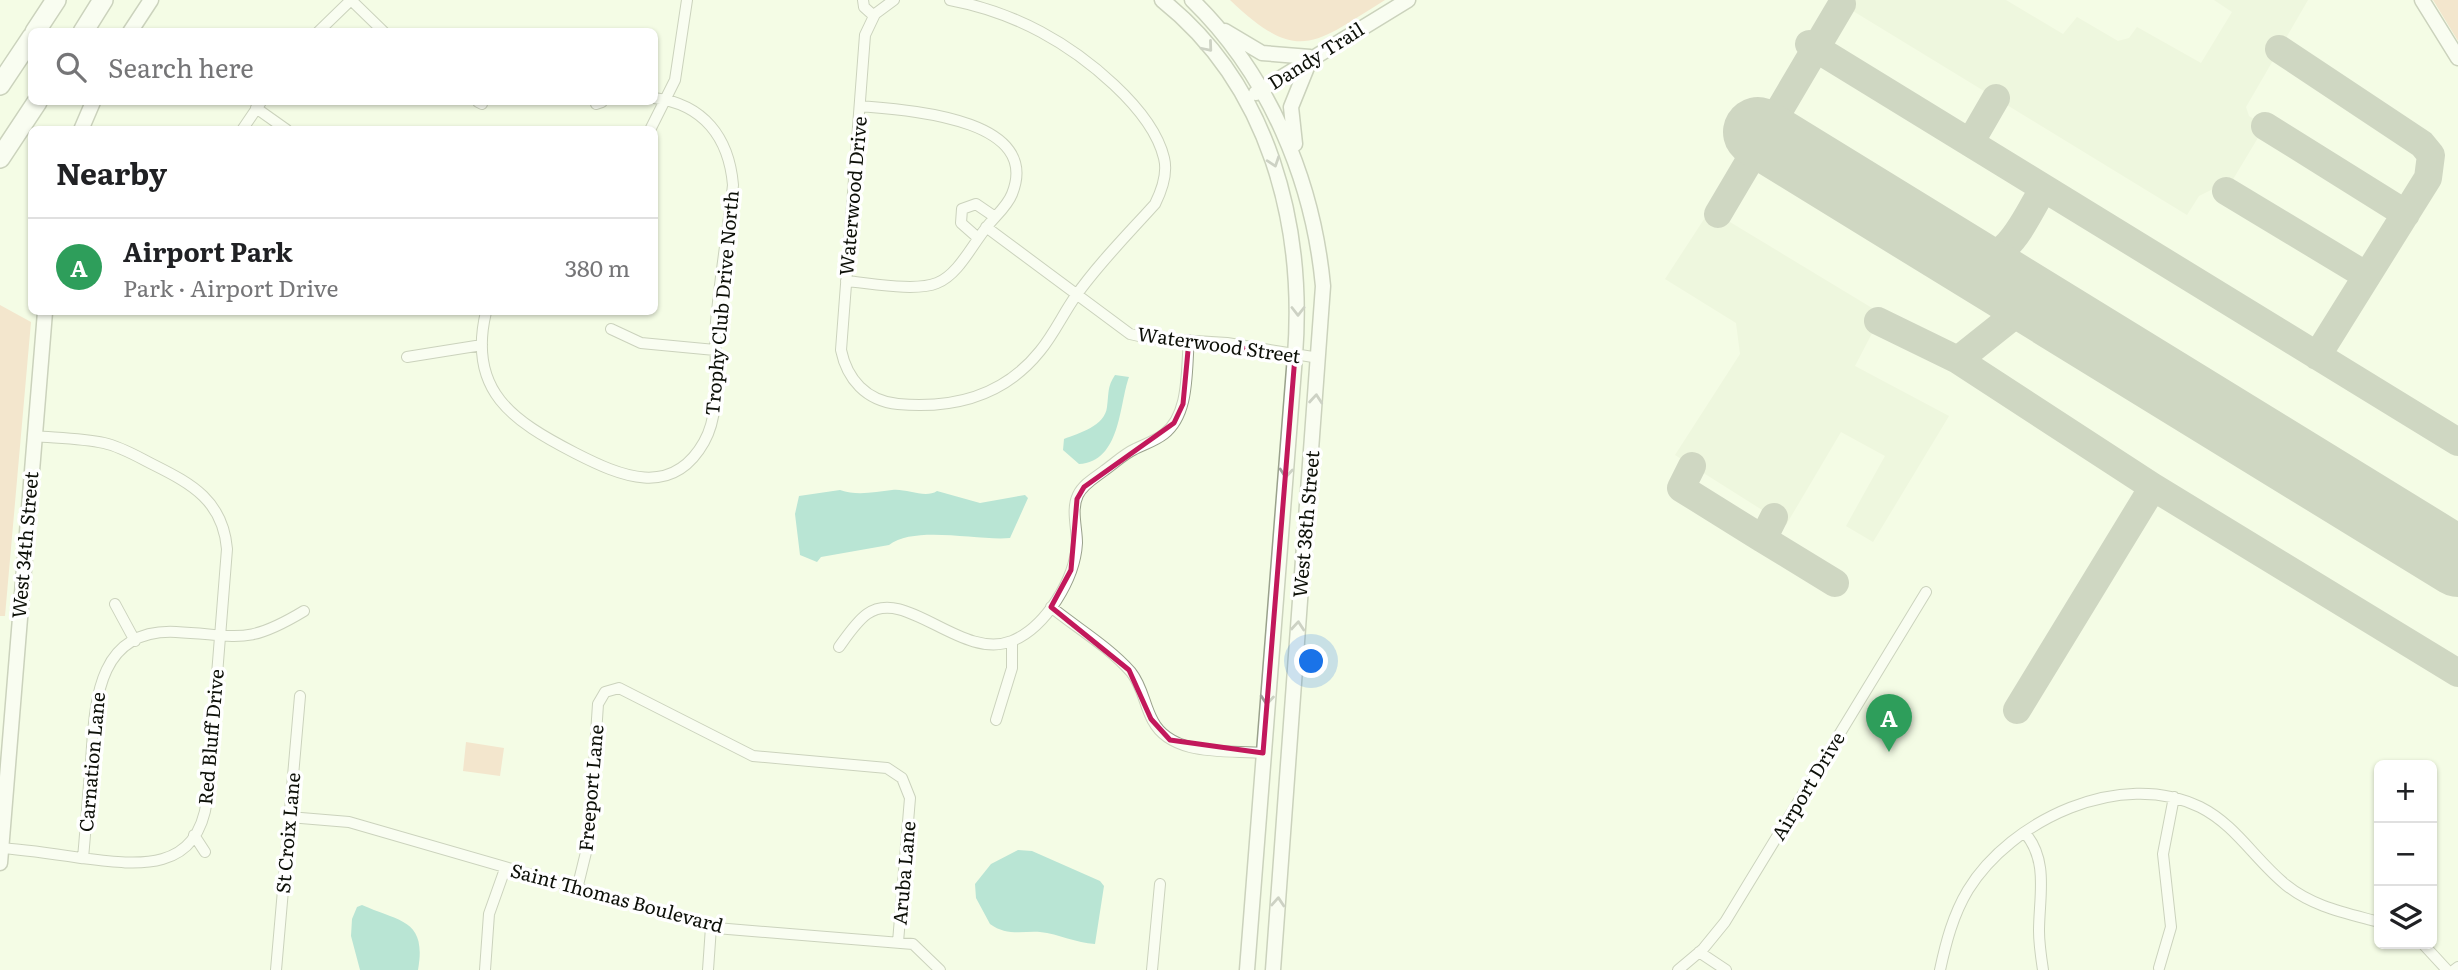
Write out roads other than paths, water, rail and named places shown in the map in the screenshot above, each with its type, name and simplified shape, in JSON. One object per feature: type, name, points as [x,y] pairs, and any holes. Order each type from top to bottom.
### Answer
[{"type":"highway","points":[[38,28],[56,0]]},
{"type":"highway","points":[[86,28],[103,0]]},
{"type":"highway","points":[[0,85],[28,43]]},
{"type":"highway","points":[[0,158],[35,105]]},
{"type":"main road","points":[[133,28],[151,0]]},
{"type":"main road","name":"Dandy Trail","points":[[1162,0],[1208,47],[1246,100],[1311,57],[1408,0]]},
{"type":"main road","name":"Dandy Trail","points":[[1192,0],[1216,25],[1261,90]]},
{"type":"main road","points":[[2422,0],[2458,58]]},
{"type":"main road","points":[[1216,25],[1262,53],[1311,57],[1291,107],[1291,125],[1303,183]]},
{"type":"main road","name":"West 38th Street","points":[[1261,90],[1283,130],[1303,183],[1322,275],[1319,358],[1273,970]]},
{"type":"main road","name":"West 38th Street","points":[[1246,100],[1275,164],[1290,222],[1297,285],[1295,356],[1247,970]]},
{"type":"main road","points":[[83,126],[92,105]]},
{"type":"main road","name":"West 34th Street","points":[[1,855],[45,315]]},
{"type":"street","points":[[322,28],[351,0],[380,28]]},
{"type":"street","points":[[652,126],[667,100],[680,59],[687,0]]},
{"type":"street","points":[[863,0],[864,8],[877,12],[892,0]]},
{"type":"street","points":[[950,0],[993,11],[1041,32],[1082,58],[1134,107],[1158,143],[1165,162],[1162,191],[1155,204],[1076,296]]},
{"type":"street","name":"Waterwood Drive","points":[[877,12],[865,35],[841,350],[848,372],[856,384],[874,398],[896,404],[941,405],[983,395],[1008,381],[1033,359],[1076,296]]},
{"type":"street","name":"Trophy Club Drive North","points":[[482,345],[492,387],[515,419],[536,433],[622,476],[642,479],[665,475],[686,464],[699,450],[712,420],[715,350],[733,185],[732,168],[727,150],[714,128],[690,108],[658,99]]},
{"type":"street","points":[[245,126],[258,105],[282,126]]},
{"type":"street","points":[[846,281],[918,286],[935,284],[953,272],[1008,201],[1016,178],[1013,160],[996,138],[943,115],[860,106]]},
{"type":"street","points":[[978,238],[961,223],[960,214],[964,208],[976,204],[995,217]]},
{"type":"street","name":"Waterwood Street","points":[[986,227],[1130,334],[1148,338],[1227,343],[1319,358]]},
{"type":"street","points":[[407,357],[482,345],[486,315]]},
{"type":"street","points":[[611,329],[641,343],[715,350]]},
{"type":"street","points":[[839,646],[867,614],[892,607],[973,640],[994,644],[1012,640],[1051,607],[1071,570],[1077,542],[1075,508],[1079,492],[1126,454],[1156,440],[1174,423],[1183,404],[1189,340]]},
{"type":"street","name":"Red Bluff Drive","points":[[34,436],[115,446],[189,482],[208,498],[220,519],[226,544],[206,808],[194,835]]},
{"type":"street","name":"Airport Drive","points":[[1678,970],[1699,953],[1729,916],[1926,592]]},
{"type":"street","points":[[115,604],[135,641]]},
{"type":"street","points":[[1051,607],[1129,670],[1141,687],[1151,719],[1170,740],[1186,746],[1263,752]]},
{"type":"street","name":"Carnation Lane","points":[[83,858],[96,696],[109,664],[135,641],[168,632],[220,636],[257,635],[304,611]]},
{"type":"street","points":[[996,720],[1012,668],[1012,640]]},
{"type":"street","name":"Aruba Lane","points":[[607,690],[623,690],[753,756],[886,767],[904,780],[909,790],[910,803],[898,942]]},
{"type":"street","name":"Freeport Lane","points":[[577,889],[589,840],[598,704],[607,690]]},
{"type":"street","name":"St Croix Lane","points":[[276,970],[300,696]]},
{"type":"street","points":[[1940,970],[1954,918],[1967,892],[1987,864],[2025,833],[2073,808],[2105,796],[2139,792],[2174,797],[2206,810],[2227,824],[2275,876],[2301,896],[2323,907],[2374,921]]},
{"type":"street","points":[[2159,968],[2171,928],[2163,854],[2166,824],[2174,797]]},
{"type":"street","name":"Saint Thomas Boulevard","points":[[289,817],[349,822],[711,927],[913,944],[940,970]]},
{"type":"street","points":[[2025,833],[2034,846],[2041,870],[2039,931],[2042,970]]},
{"type":"street","points":[[1,855],[83,858],[128,864],[153,863],[175,853],[194,835],[205,852]]},
{"type":"street","points":[[485,970],[489,914],[505,869]]},
{"type":"street","points":[[1152,970],[1160,884]]},
{"type":"street","points":[[708,970],[711,927]]},
{"type":"street","points":[[2428,949],[2447,970]]},
{"type":"street","points":[[1699,953],[1726,970]]},
{"type":"street","points":[[2454,970],[2458,967]]},
{"type":"water","points":[[1115,375],[1129,377],[1111,443],[1093,461],[1079,464],[1063,450],[1064,439],[1090,428],[1102,419],[1107,407],[1109,387]]},
{"type":"water","points":[[840,490],[859,493],[897,490],[921,494],[937,491],[980,503],[1025,495],[1028,498],[1010,538],[914,536],[889,545],[821,557],[817,562],[800,555],[795,514],[799,496]]},
{"type":"water","points":[[1018,850],[1032,851],[1100,881],[1104,886],[1095,944],[1040,932],[1008,932],[990,924],[976,898],[975,884],[991,864]]},
{"type":"water","points":[[362,905],[408,925],[418,941],[418,970],[360,970],[351,936],[352,919],[357,907]]},
{"type":"place","name":"Airport Park","points":[[1889,752]]}]
